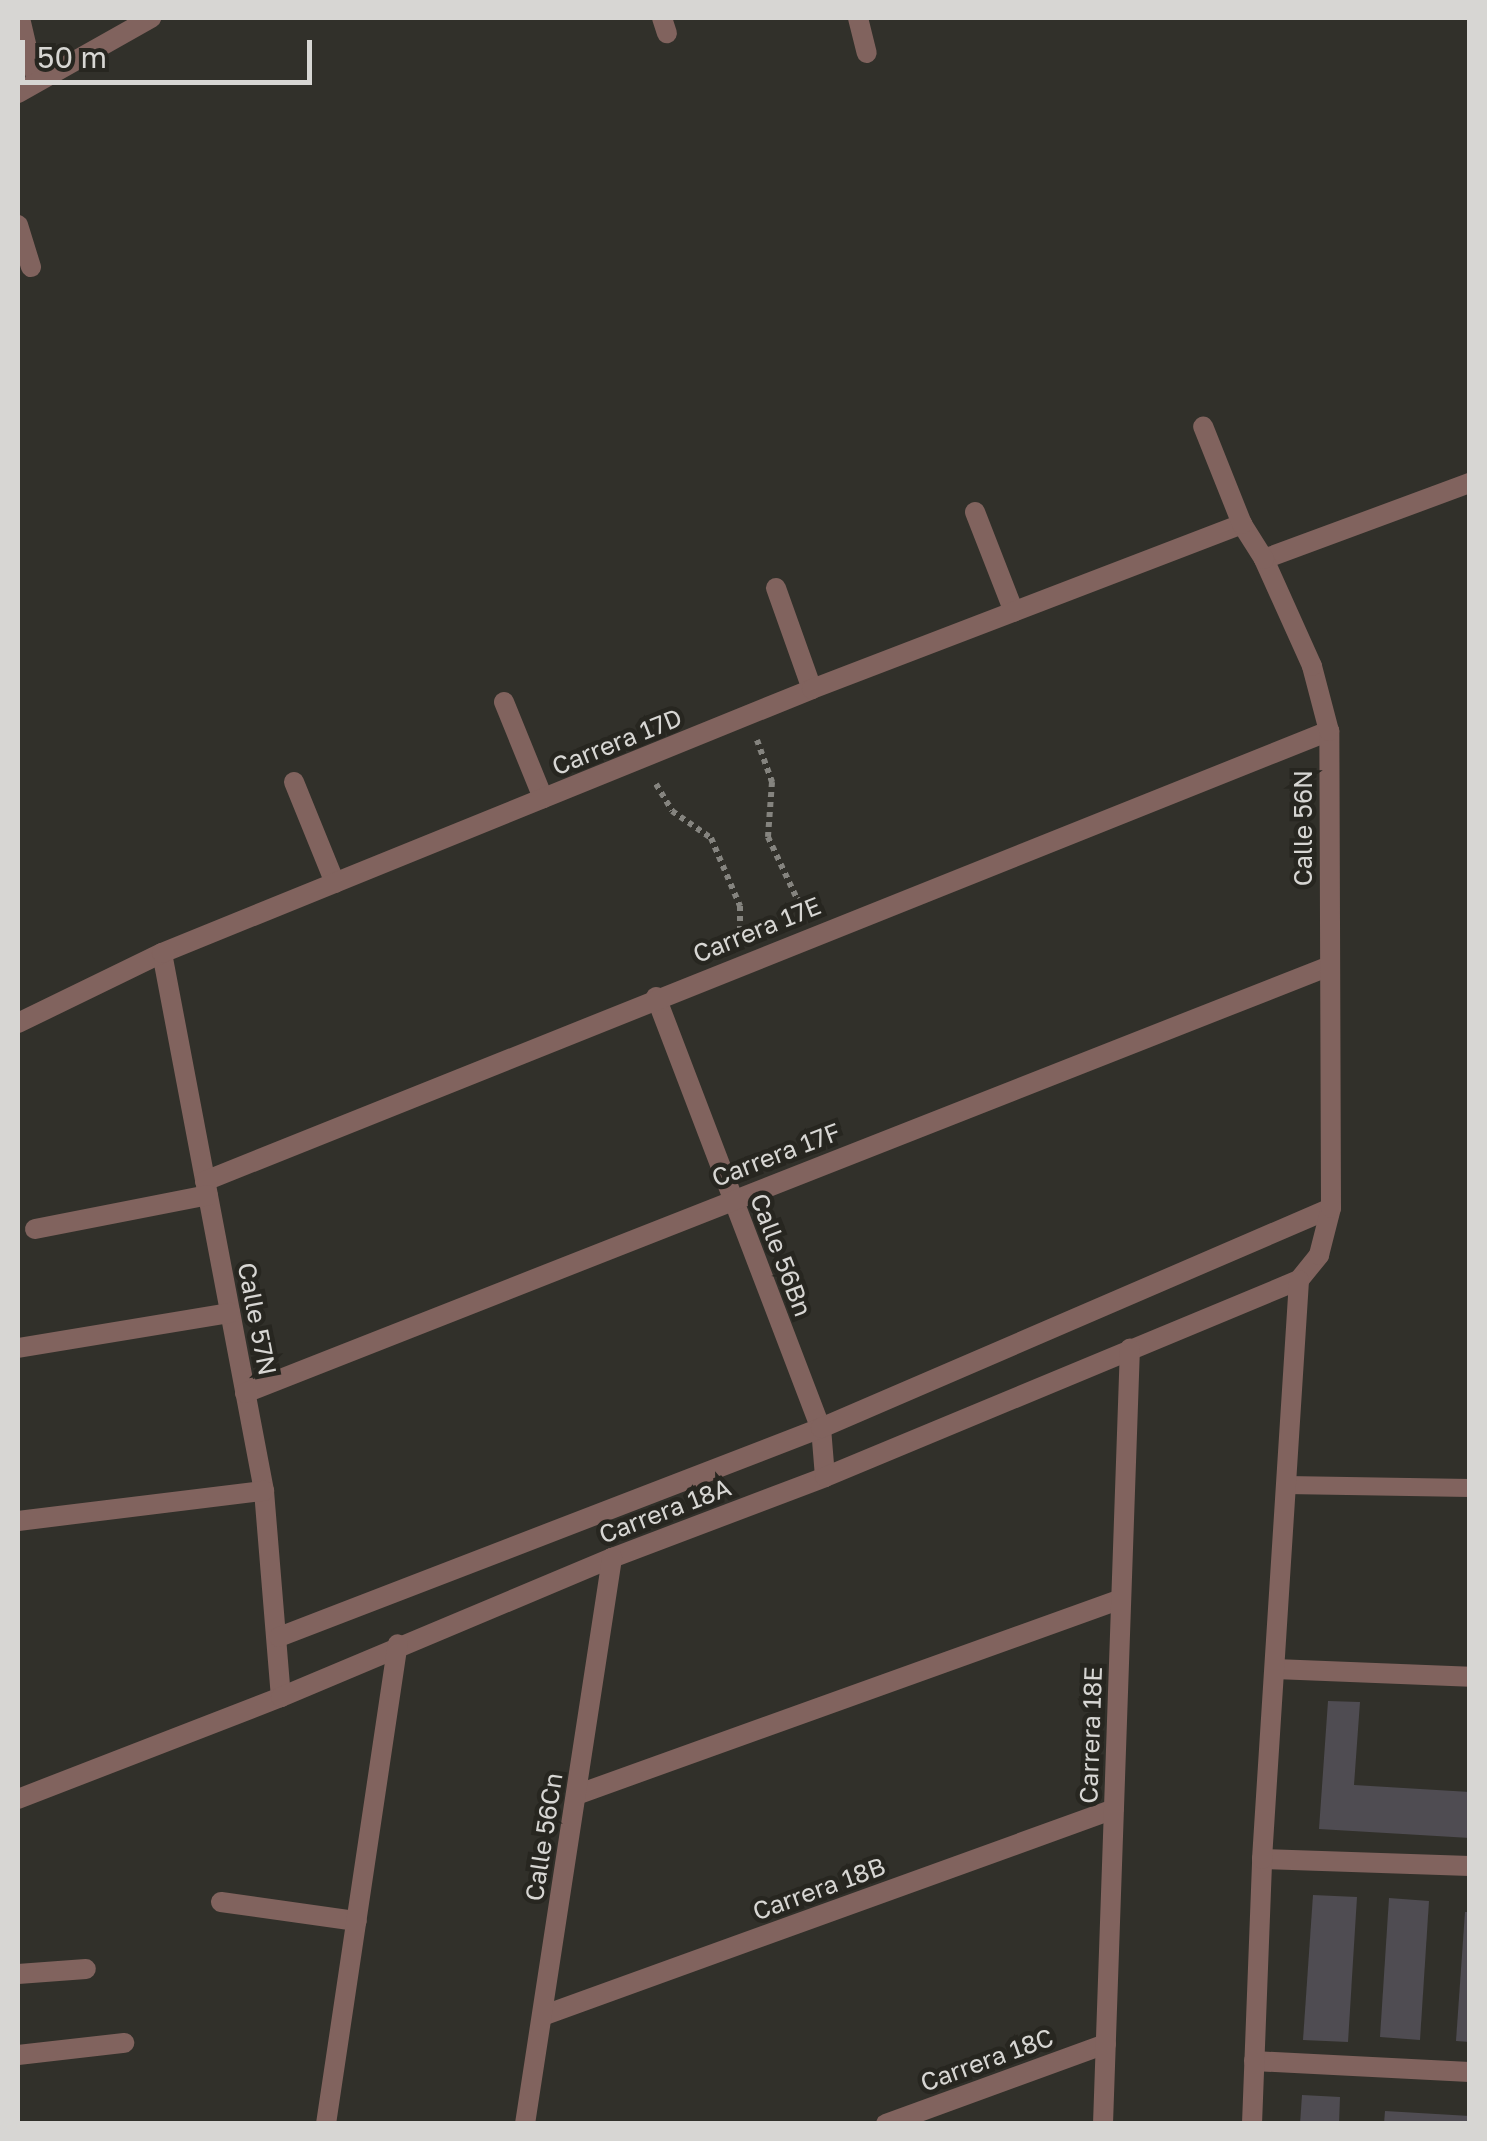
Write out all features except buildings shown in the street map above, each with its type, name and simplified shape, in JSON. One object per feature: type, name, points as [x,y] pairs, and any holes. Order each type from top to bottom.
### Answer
[{"type":"street","points":[[27,87],[152,18]]},
{"type":"street","points":[[858,18],[867,54]]},
{"type":"street","points":[[18,225],[31,268]]},
{"type":"street","name":"Calle 56N","points":[[1203,426],[1242,524],[1264,559],[1312,666],[1328,731],[1331,1208],[1319,1256]]},
{"type":"street","points":[[1264,559],[1470,482]]},
{"type":"street","points":[[974,512],[1014,612]]},
{"type":"street","name":"Carrera 17D","points":[[18,1023],[162,954],[543,798],[812,689],[1242,524]]},
{"type":"street","points":[[776,588],[812,689]]},
{"type":"street","points":[[504,702],[543,798]]},
{"type":"street","name":"Carrera 17E","points":[[35,1230],[206,1188],[656,997],[1328,731]]},
{"type":"street","points":[[294,782],[335,883]]},
{"type":"street","name":"Calle 57N","points":[[162,954],[264,1491],[279,1636],[281,1697]]},
{"type":"street","name":"Carrera 17F","points":[[245,1393],[1327,967]]},
{"type":"street","name":"Calle 56Bn","points":[[656,997],[820,1428],[825,1477]]},
{"type":"street","name":"Carrera 18A","points":[[279,1636],[820,1428],[1331,1208]]},
{"type":"street","name":"Carrera 18A","points":[[18,1799],[281,1697],[398,1644],[612,1558],[825,1477],[1299,1280],[1319,1256]]},
{"type":"street","points":[[1252,2124],[1262,1859],[1299,1280]]},
{"type":"street","points":[[18,1348],[230,1313]]},
{"type":"street","name":"Carrera 18E","points":[[1103,2124],[1130,1348]]},
{"type":"street","points":[[18,1522],[264,1491]]},
{"type":"street","name":"Calle 56Cn","points":[[526,2124],[612,1558]]},
{"type":"street","points":[[576,1794],[1121,1599]]},
{"type":"street","points":[[326,2124],[398,1644]]},
{"type":"street","points":[[1274,1669],[1470,1677]]},
{"type":"street","name":"Carrera 18B","points":[[542,2016],[1114,1810]]},
{"type":"street","points":[[1262,1859],[1470,1866]]},
{"type":"street","points":[[221,1902],[357,1921]]},
{"type":"street","points":[[18,1974],[86,1969]]},
{"type":"street","points":[[18,2055],[124,2042]]},
{"type":"street","name":"Carrera 18C","points":[[886,2124],[1106,2044]]},
{"type":"street","points":[[1254,2061],[1470,2072]]},
{"type":"lane","points":[[21,18],[27,87]]},
{"type":"lane","points":[[1286,1485],[1470,1488]]},
{"type":"path","points":[[749,715],[772,782],[768,838],[797,900],[836,926]]},
{"type":"path","points":[[642,761],[672,811],[711,838],[740,906],[740,964]]}]
